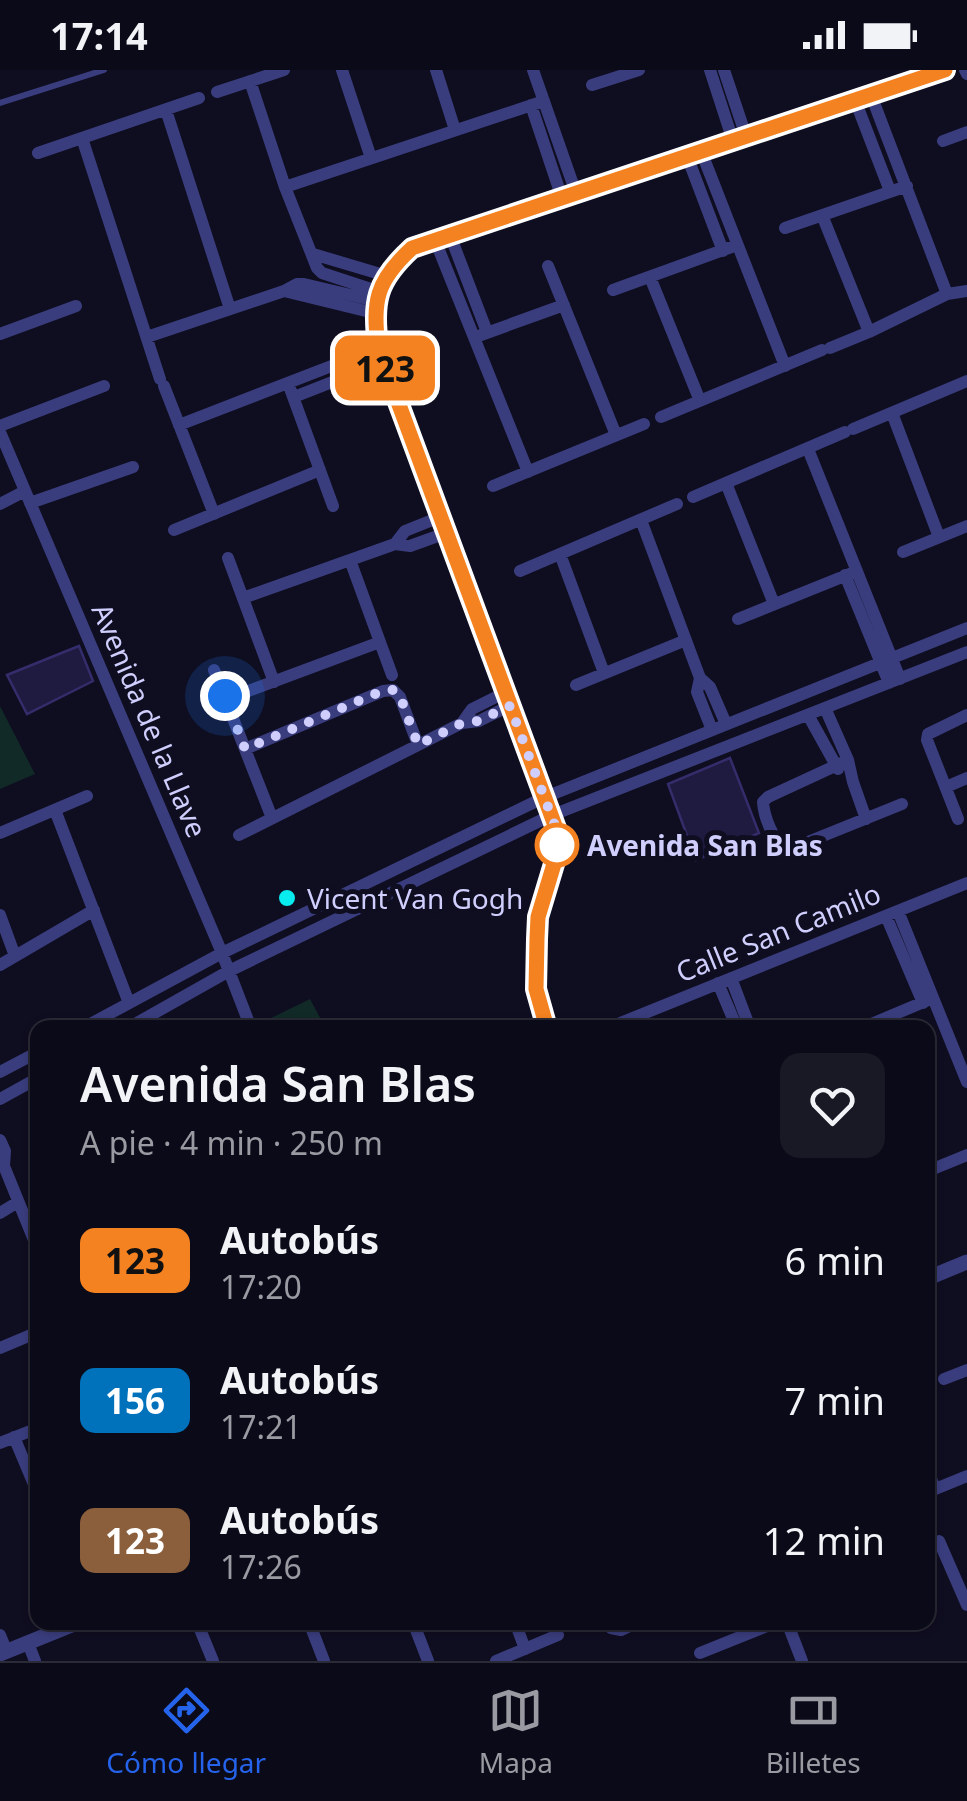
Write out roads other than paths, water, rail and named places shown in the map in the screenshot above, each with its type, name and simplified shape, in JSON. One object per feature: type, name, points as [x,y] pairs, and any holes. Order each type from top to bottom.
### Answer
[{"type":"street","points":[[217,92],[284,70]]},
{"type":"street","points":[[342,70],[371,158]]},
{"type":"street","points":[[436,70],[455,130]]},
{"type":"street","points":[[533,70],[538,103],[569,196]]},
{"type":"street","points":[[710,70],[739,138]]},
{"type":"street","points":[[724,70],[739,138]]},
{"type":"street","points":[[545,1020],[536,989],[538,917],[557,854],[557,831],[381,355],[377,302],[387,276],[412,248],[871,95],[910,76],[945,70]]},
{"type":"street","points":[[592,86],[629,72]]},
{"type":"street","points":[[250,82],[318,268],[377,302]]},
{"type":"street","points":[[871,95],[946,294]]},
{"type":"street","points":[[38,153],[199,98]]},
{"type":"street","points":[[855,100],[890,191]]},
{"type":"street","points":[[286,187],[538,103]]},
{"type":"street","points":[[166,110],[230,309]]},
{"type":"street","points":[[943,141],[967,132]]},
{"type":"street","points":[[82,138],[162,382],[214,514]]},
{"type":"street","points":[[694,154],[738,245],[784,366]]},
{"type":"street","points":[[694,154],[723,250]]},
{"type":"street","points":[[785,228],[906,186]]},
{"type":"street","points":[[822,215],[869,332]]},
{"type":"street","points":[[450,235],[528,472]]},
{"type":"street","points":[[435,240],[480,335]]},
{"type":"street","points":[[613,290],[738,245]]},
{"type":"street","points":[[313,254],[387,276]]},
{"type":"street","points":[[548,266],[616,435]]},
{"type":"street","points":[[650,277],[700,401]]},
{"type":"street","points":[[147,337],[284,291],[377,302]]},
{"type":"street","points":[[662,417],[869,332],[946,294],[967,291]]},
{"type":"street","points":[[480,335],[564,305]]},
{"type":"street","points":[[0,334],[76,306]]},
{"type":"street","points":[[178,425],[288,383],[381,355]]},
{"type":"street","points":[[294,398],[381,355]]},
{"type":"street","points":[[693,498],[967,381]]},
{"type":"street","points":[[288,383],[333,506]]},
{"type":"street","points":[[0,429],[104,386]]},
{"type":"street","points":[[892,413],[939,537]]},
{"type":"street","points":[[493,486],[644,424]]},
{"type":"street","name":"Avenida de la Llave","points":[[0,429],[248,1020]]},
{"type":"street","points":[[808,448],[894,681]]},
{"type":"street","points":[[0,504],[133,468]]},
{"type":"street","points":[[174,530],[320,470]]},
{"type":"street","points":[[726,484],[774,604]]},
{"type":"street","points":[[520,571],[677,504]]},
{"type":"street","points":[[395,544],[405,530],[440,516]]},
{"type":"street","points":[[641,520],[700,678],[710,687],[719,727]]},
{"type":"street","points":[[902,552],[967,526]]},
{"type":"street","points":[[243,598],[395,544],[410,546],[446,533]]},
{"type":"street","points":[[560,554],[604,673]]},
{"type":"street","points":[[228,558],[274,682]]},
{"type":"street","points":[[350,560],[392,675]]},
{"type":"street","points":[[738,619],[851,573]]},
{"type":"street","points":[[97,1020],[222,953],[542,798],[967,628]]},
{"type":"street","points":[[576,685],[686,640]]},
{"type":"street","points":[[240,694],[380,642]]},
{"type":"street","points":[[142,1020],[229,972],[550,816],[967,652]]},
{"type":"street","points":[[214,670],[272,818]]},
{"type":"street","points":[[245,749],[382,691],[393,690],[400,696],[418,745]]},
{"type":"street","points":[[239,835],[462,723],[472,709],[507,700]]},
{"type":"street","points":[[825,708],[841,764]]},
{"type":"street","points":[[808,715],[853,782],[866,818]]},
{"type":"street","points":[[958,819],[927,740],[928,734],[967,715]]},
{"type":"street","points":[[841,764],[763,802],[778,844],[785,849],[793,848],[902,804]]},
{"type":"street","points":[[946,787],[967,778]]},
{"type":"street","points":[[0,833],[87,796]]},
{"type":"street","points":[[55,810],[128,1003]]},
{"type":"street","name":"Calle San Camilo","points":[[628,1020],[967,883]]},
{"type":"street","points":[[0,966],[94,910]]},
{"type":"street","points":[[892,913],[967,1082]]},
{"type":"street","points":[[0,915],[16,956]]},
{"type":"street","points":[[725,981],[735,1020]]},
{"type":"street","points":[[725,981],[746,1020]]},
{"type":"street","points":[[881,1020],[928,1000]]},
{"type":"street","points":[[0,1072],[30,1056]]},
{"type":"street","points":[[0,1098],[30,1082]]},
{"type":"street","points":[[0,1140],[5,1151],[2,1165],[30,1231]]},
{"type":"street","points":[[935,1168],[967,1156]]},
{"type":"street","points":[[0,1212],[18,1202]]},
{"type":"street","points":[[935,1275],[967,1262]]},
{"type":"street","points":[[0,1348],[30,1335]]},
{"type":"street","points":[[944,1379],[967,1370]]},
{"type":"street","points":[[0,1443],[30,1431]]},
{"type":"street","points":[[14,1438],[30,1475]]},
{"type":"street","points":[[935,1489],[967,1476]]},
{"type":"street","points":[[940,1541],[966,1600]]},
{"type":"street","points":[[0,1635],[3,1653],[60,1630]]},
{"type":"street","points":[[200,1630],[212,1661]]},
{"type":"street","points":[[312,1630],[324,1661]]},
{"type":"street","points":[[416,1630],[428,1661]]},
{"type":"street","points":[[518,1630],[526,1649]]},
{"type":"street","points":[[700,1653],[757,1630]]},
{"type":"street","points":[[790,1630],[802,1661]]},
{"type":"street","points":[[496,1661],[558,1636]]},
{"type":"street","points":[[28,1643],[35,1661]]},
{"type":"lane","points":[[0,103],[104,70]]},
{"type":"place","name":"Avenida San Blas","points":[[557,845]]},
{"type":"place","name":"Vicent Van Gogh","points":[[287,898]]}]
